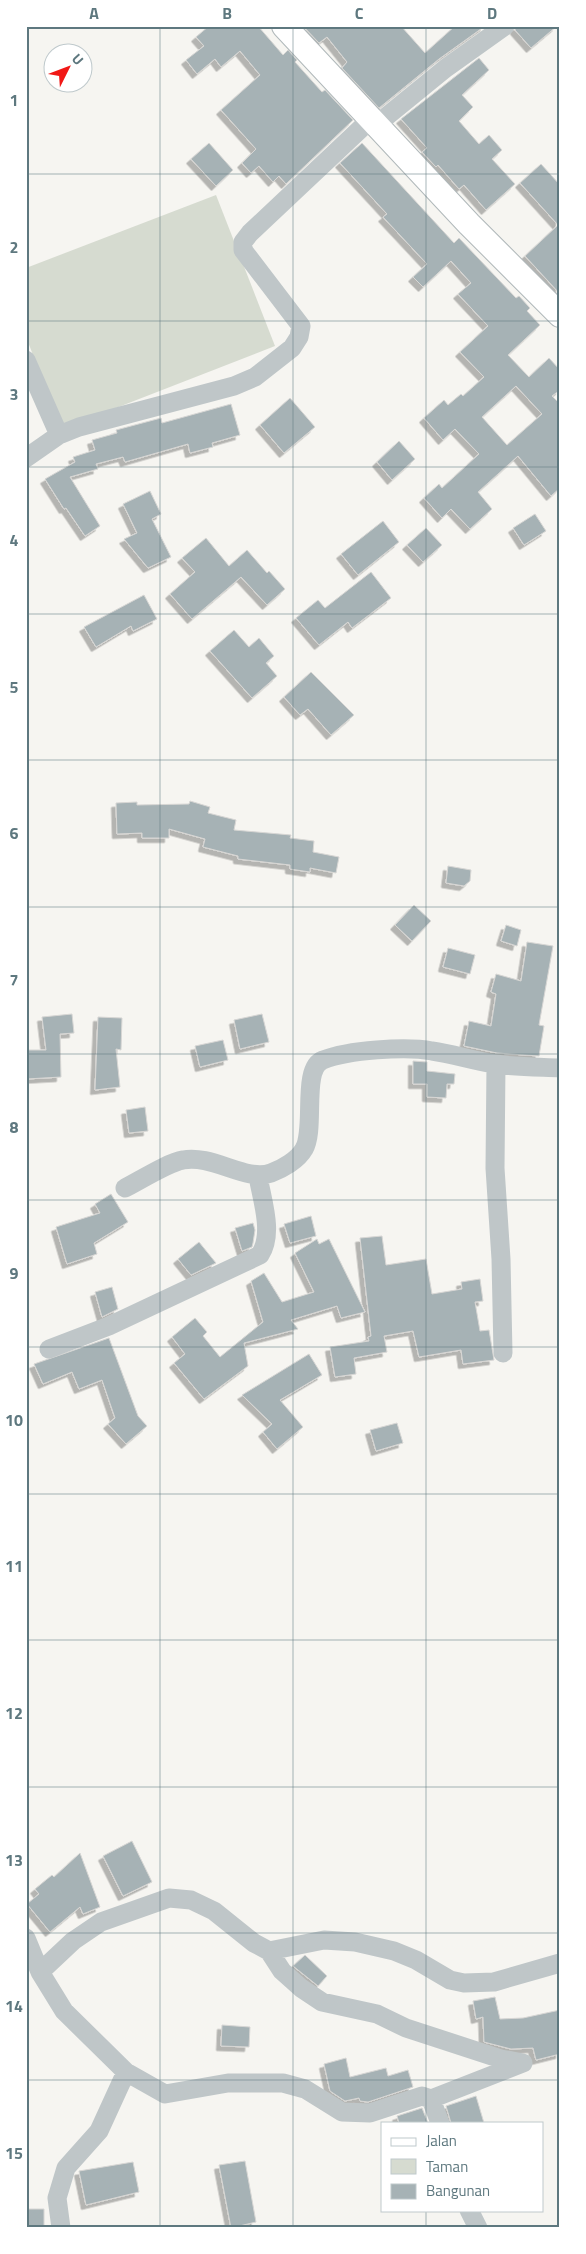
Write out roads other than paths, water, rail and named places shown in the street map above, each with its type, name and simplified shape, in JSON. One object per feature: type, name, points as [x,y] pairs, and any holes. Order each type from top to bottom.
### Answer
[{"type":"main road","points":[[284,26],[501,257],[560,315]]},
{"type":"street","points":[[26,458],[59,435],[98,422],[234,386],[267,370],[292,348],[299,337],[301,326],[243,250],[244,242],[256,227],[373,122],[505,26]]},
{"type":"street","points":[[26,360],[59,435]]},
{"type":"street","points":[[125,1188],[182,1160],[213,1161],[258,1176],[272,1173],[294,1160],[305,1148],[311,1110],[310,1087],[313,1070],[322,1060],[361,1052],[412,1048],[496,1064],[560,1068]]},
{"type":"street","points":[[496,1064],[495,1168],[501,1259],[502,1353]]},
{"type":"street","points":[[49,1350],[109,1326],[260,1255],[266,1243],[267,1228],[258,1176]]},
{"type":"street","points":[[26,1938],[40,1972],[64,2012],[126,2072],[165,2094],[228,2084],[283,2083],[305,2089],[342,2112],[370,2113],[422,2096],[431,2099],[523,2063],[501,2059],[406,2028],[377,2014],[322,2002],[301,1988],[282,1971],[269,1951],[254,1943],[214,1911],[192,1900],[169,1898],[101,1922],[73,1941],[40,1972]]},
{"type":"street","points":[[269,1951],[324,1940],[355,1942],[394,1951],[416,1960],[450,1980],[464,1983],[494,1982],[560,1963]]},
{"type":"street","points":[[61,2228],[57,2198],[61,2178],[66,2168],[99,2131],[126,2072]]},
{"type":"street","points":[[431,2099],[440,2122]]},
{"type":"street","points":[[470,2212],[478,2228]]}]
